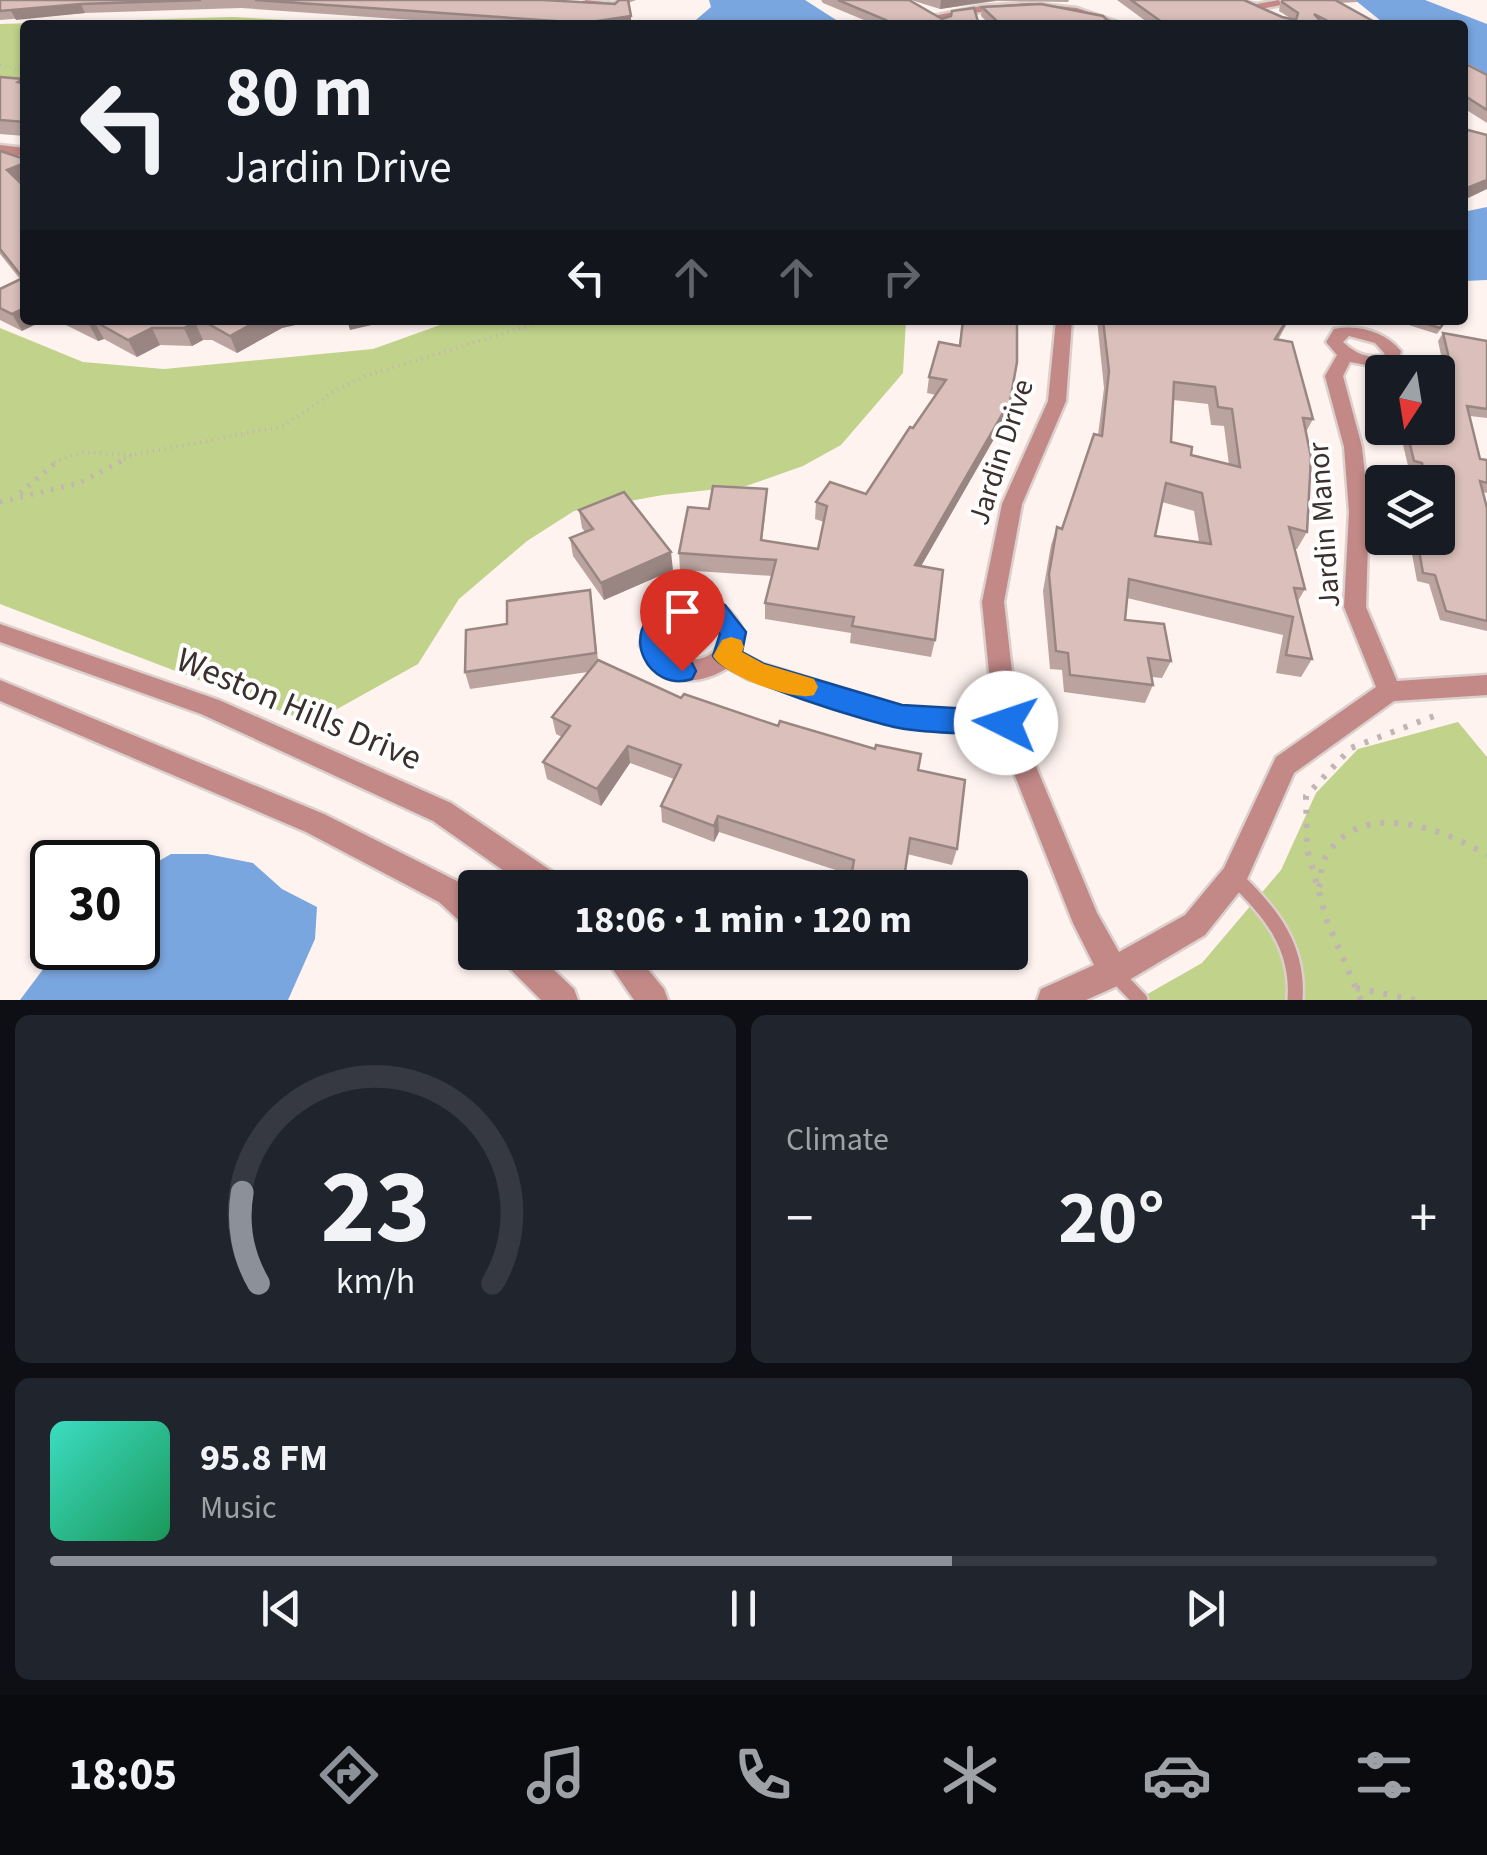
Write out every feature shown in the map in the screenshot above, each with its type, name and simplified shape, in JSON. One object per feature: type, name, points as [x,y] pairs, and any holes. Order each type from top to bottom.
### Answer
[{"type":"street","points":[[585,2],[604,8],[616,6],[619,0]]},
{"type":"street","points":[[1237,0],[1262,8],[1278,20]]},
{"type":"street","points":[[1262,8],[1276,5],[1274,0]]},
{"type":"street","points":[[934,16],[986,4],[1033,1],[1082,8],[1109,20]]},
{"type":"street","points":[[918,9],[941,20]]},
{"type":"street","name":"Jardin Drive","points":[[1064,325],[1057,401],[1012,504],[993,602],[1006,723],[1087,923],[1113,972]]},
{"type":"street","name":"Jardin Manor","points":[[1346,354],[1334,376],[1353,448],[1359,512],[1354,607],[1389,691]]},
{"type":"street","name":"Weston Hills Drive","points":[[0,632],[210,708],[442,812],[526,870]]},
{"type":"street","points":[[726,656],[756,672],[902,717],[1006,723]]},
{"type":"street","points":[[1052,1000],[1113,972],[1195,925],[1234,877],[1285,765],[1389,691],[1487,685]]},
{"type":"street","points":[[0,690],[315,823],[449,892],[458,900]]},
{"type":"street","points":[[532,970],[563,1000]]},
{"type":"street","points":[[630,970],[654,1000]]},
{"type":"lane","points":[[1234,877],[1284,935],[1299,976],[1295,1000]]},
{"type":"lane","points":[[1113,972],[1140,1000]]},
{"type":"path","points":[[0,502],[79,483],[132,455],[284,426],[365,376],[531,325]]},
{"type":"path","points":[[18,496],[46,464],[66,454],[110,451],[132,455]]},
{"type":"path","points":[[1361,1000],[1318,890],[1307,849],[1306,796],[1351,748],[1434,716]]},
{"type":"path","points":[[1318,890],[1325,857],[1354,830],[1381,820],[1457,837],[1487,855]]},
{"type":"path","points":[[1356,988],[1415,1000]]},
{"type":"green space","points":[[232,17],[289,20],[133,20]]},
{"type":"green space","points":[[20,23],[20,85],[0,83],[0,24]]},
{"type":"green space","points":[[440,325],[906,325],[903,373],[841,445],[803,466],[746,486],[663,495],[574,511],[527,541],[459,599],[418,664],[312,723],[0,604],[0,328],[83,362],[164,369],[373,349]]},
{"type":"green space","points":[[1458,722],[1487,757],[1487,1000],[1137,1000],[1202,963],[1281,870],[1316,793],[1358,749]]},
{"type":"water","points":[[709,0],[805,0],[836,20],[696,20],[711,7]]},
{"type":"water","points":[[1355,0],[1425,0],[1487,24],[1487,74],[1468,64],[1468,20],[1380,20]]},
{"type":"water","points":[[1487,207],[1487,280],[1468,281],[1468,211]]},
{"type":"water","points":[[171,854],[207,854],[253,863],[282,889],[317,907],[315,939],[288,1000],[20,1000],[42,970],[160,970],[160,860]]},
{"type":"building","points":[[0,0],[201,0],[0,11]]},
{"type":"building","points":[[255,0],[543,0],[615,4],[628,0],[631,16],[541,20]]},
{"type":"building","points":[[838,0],[909,0],[942,19],[951,16],[952,11],[974,8],[978,20],[886,20]]},
{"type":"building","points":[[1131,0],[1244,0],[1296,20],[1159,20]]},
{"type":"building","points":[[1335,0],[1371,20],[1326,20],[1314,14],[1319,20],[1296,20],[1298,13],[1282,2]]},
{"type":"building","points":[[1041,4],[1107,20],[996,20],[982,7]]},
{"type":"building","points":[[1468,65],[1487,75],[1487,110],[1468,98]]},
{"type":"building","points":[[0,77],[20,79],[20,122],[0,120]]},
{"type":"building","points":[[1468,130],[1487,135],[1487,180],[1468,188]]},
{"type":"building","points":[[0,151],[20,157],[20,165],[7,170],[20,182],[20,274],[0,249]]},
{"type":"building","points":[[20,279],[20,310],[12,314],[0,308],[0,289]]},
{"type":"building","points":[[101,325],[190,325],[152,328],[128,340]]},
{"type":"building","points":[[210,325],[250,325],[230,336]]},
{"type":"building","points":[[962,325],[1017,325],[1017,362],[1010,401],[915,565],[943,570],[935,640],[852,626],[854,617],[765,603],[776,560],[679,553],[688,507],[709,509],[713,486],[767,489],[761,540],[818,549],[827,506],[816,502],[830,482],[866,494],[946,380],[929,377],[939,342],[960,346]]},
{"type":"building","points":[[1104,325],[1284,325],[1275,339],[1292,342],[1313,419],[1303,418],[1311,457],[1307,532],[1289,527],[1305,589],[1294,588],[1312,659],[1286,655],[1293,617],[1129,579],[1125,620],[1164,624],[1171,661],[1148,658],[1153,685],[1070,675],[1068,653],[1056,651],[1049,574],[1057,527],[1062,529],[1094,434],[1102,436],[1109,371]],"holes":[[[1174,382],[1215,387],[1218,407],[1232,409],[1240,467],[1191,455],[1192,447],[1171,442]],[[1166,483],[1202,493],[1211,544],[1155,536]]]},
{"type":"building","points":[[1443,333],[1487,341],[1487,409],[1467,406],[1480,459],[1487,460],[1487,483],[1480,481],[1487,508],[1487,621],[1446,611],[1435,575],[1423,573],[1420,555],[1455,555],[1455,465],[1422,465],[1414,461],[1410,445],[1455,445],[1455,355],[1448,355]]},
{"type":"building","points":[[624,492],[671,552],[601,583],[570,538],[593,529],[579,510]]},
{"type":"building","points":[[590,590],[596,653],[465,672],[466,630],[507,624],[507,601]]},
{"type":"building","points":[[598,660],[681,698],[684,694],[778,726],[780,721],[875,749],[876,745],[921,754],[918,770],[965,780],[957,849],[910,838],[905,870],[852,870],[854,860],[718,816],[714,826],[661,806],[681,765],[628,746],[597,789],[543,762],[570,726],[552,717]]},
{"type":"slow traffic","points":[[731,647],[726,656],[756,672],[804,687]]},
{"type":"route","points":[[682,671],[667,666],[656,656],[652,632],[659,620],[671,612],[701,607],[716,612],[733,632],[733,644],[726,656],[756,672],[902,717],[1006,723]]}]
